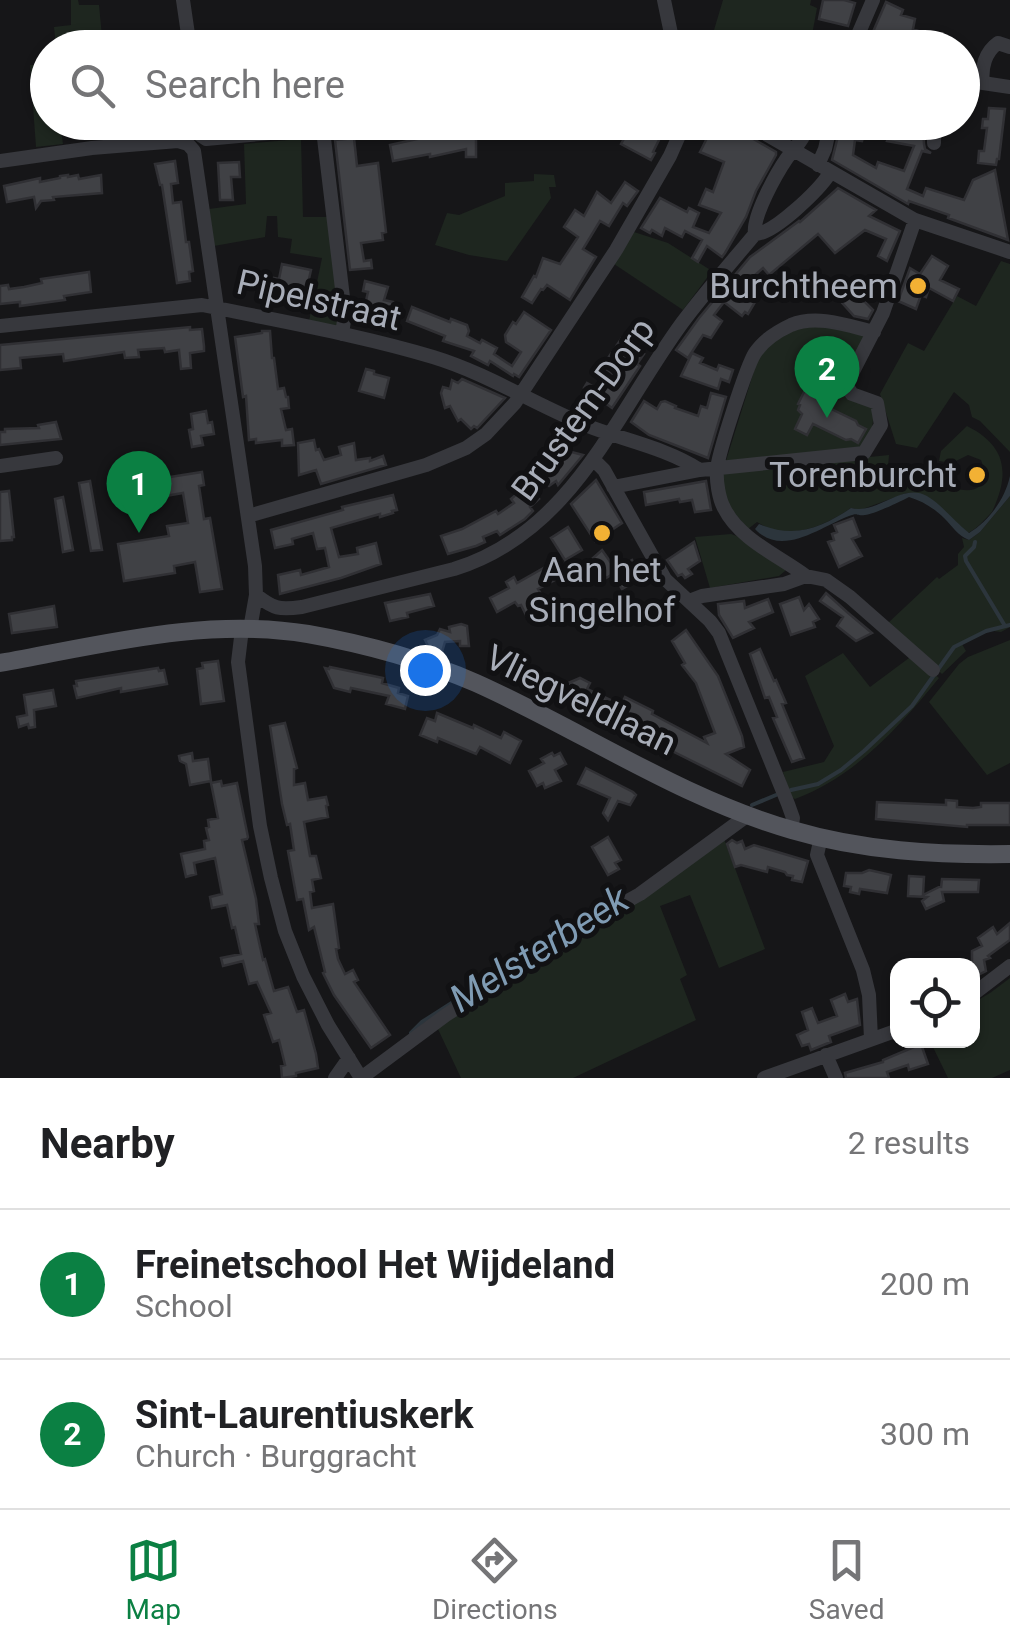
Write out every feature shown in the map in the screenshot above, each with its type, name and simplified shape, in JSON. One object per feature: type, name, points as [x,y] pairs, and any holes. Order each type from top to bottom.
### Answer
[{"type":"main road","name":"Vliegveldlaan","points":[[0,663],[168,633],[246,629],[322,637],[450,672],[691,790],[791,830],[925,854],[1010,854]]},
{"type":"street","points":[[183,0],[187,30]]},
{"type":"street","points":[[664,0],[670,30]]},
{"type":"street","points":[[860,30],[873,0]]},
{"type":"street","points":[[983,83],[982,66],[992,47],[998,43],[1010,47]]},
{"type":"street","points":[[980,83],[1010,88]]},
{"type":"street","points":[[325,140],[345,314],[342,334]]},
{"type":"street","points":[[248,516],[426,465],[466,448],[486,434],[521,394],[616,250],[677,140]]},
{"type":"street","points":[[776,140],[915,220],[1010,252]]},
{"type":"street","name":"Brustem-Dorp","points":[[256,595],[282,610],[476,563],[538,524],[592,459],[682,323],[755,234],[754,221],[786,160],[802,140]]},
{"type":"street","name":"Brustem-Dorp","points":[[755,234],[768,233],[820,189],[827,140]]},
{"type":"street","points":[[0,160],[178,141],[192,148],[256,566],[256,595],[238,662],[260,826],[270,878],[303,976],[356,1069]]},
{"type":"street","points":[[613,487],[700,470],[864,452],[881,425],[877,403],[838,387],[874,332],[915,220]]},
{"type":"street","name":"Pipelstraat","points":[[0,326],[202,305],[218,308],[434,357],[700,470]]},
{"type":"street","points":[[874,332],[832,322],[803,321],[788,326],[758,350],[749,366],[716,469],[722,504],[742,532],[806,576],[826,580],[850,596],[933,670]]},
{"type":"street","points":[[0,466],[56,458]]},
{"type":"street","points":[[592,459],[604,470],[665,578],[710,620],[725,644],[793,818],[791,830]]},
{"type":"street","points":[[689,602],[702,596],[784,584],[806,576]]},
{"type":"street","points":[[335,1078],[559,946],[578,929],[640,894],[748,815]]},
{"type":"street","points":[[821,837],[817,855],[870,994],[871,1039]]},
{"type":"street","points":[[980,989],[1010,966]]},
{"type":"street","points":[[764,1078],[890,1033]]},
{"type":"street","points":[[826,1054],[836,1078]]},
{"type":"shaded area","points":[[71,0],[78,0],[79,5],[99,5],[101,30],[54,30],[71,25]]},
{"type":"shaded area","points":[[723,0],[811,0],[810,5],[817,8],[813,30],[714,30]]},
{"type":"shaded area","points":[[35,140],[62,140],[63,144],[36,147]]},
{"type":"shaded area","points":[[301,140],[303,217],[328,217],[340,328],[309,321],[322,258],[290,253],[292,239],[278,237],[277,216],[267,216],[265,237],[214,246],[209,209],[246,204],[244,144]]},
{"type":"shaded area","points":[[534,174],[554,175],[556,187],[549,187],[551,198],[507,261],[435,245],[447,213],[459,215],[505,196],[505,183],[534,181]]},
{"type":"shaded area","points":[[634,232],[668,243],[712,271],[683,310],[614,264]]},
{"type":"shaded area","points":[[1001,261],[1010,264],[1010,452],[972,417],[969,405],[954,392],[917,448],[896,444],[880,394],[908,343],[924,351],[957,296],[976,306]]},
{"type":"shaded area","points":[[811,324],[870,334],[840,392],[874,407],[867,448],[725,464],[758,358],[778,337]]},
{"type":"shaded area","points":[[967,426],[997,452],[1003,473],[992,512],[968,533],[928,497],[907,493],[860,510],[851,508],[817,526],[793,531],[757,522],[748,529],[726,503],[722,472],[889,455],[887,477],[902,476],[925,485],[934,476],[948,474],[951,487],[974,489],[984,476],[981,460],[968,455],[952,463],[939,461],[941,451]]},
{"type":"shaded area","points":[[1010,476],[1010,496],[969,540],[932,508],[909,497],[789,541],[777,541],[755,529],[759,524],[784,531],[807,529],[851,508],[870,507],[899,495],[918,493],[933,500],[969,533],[995,509]]},
{"type":"shaded area","points":[[1010,496],[1010,627],[1001,632],[985,630],[962,644],[966,651],[942,674],[888,623],[937,577],[958,565],[958,554],[964,547],[962,538],[969,540],[980,532]]},
{"type":"shaded area","points":[[731,534],[786,568],[785,571],[779,576],[710,588],[695,537]]},
{"type":"shaded area","points":[[1010,640],[1010,763],[987,775],[929,702],[968,657]]},
{"type":"shaded area","points":[[843,653],[870,687],[913,655],[939,678],[874,749],[837,778],[795,799],[783,772],[824,762],[834,746],[805,676]]},
{"type":"shaded area","points":[[723,836],[765,949],[719,968],[690,895],[660,906],[687,975],[680,979],[696,1020],[573,1078],[461,1078],[437,1027]]},
{"type":"shaded area","points":[[1010,978],[1010,1070],[992,1078],[948,1078],[933,1048],[980,1048],[980,999]]},
{"type":"building","points":[[823,0],[855,3],[848,26],[819,19]]},
{"type":"building","points":[[886,2],[903,10],[901,15],[915,19],[916,30],[874,30]]},
{"type":"building","points":[[989,108],[1005,109],[996,165],[978,163],[987,128],[982,128],[983,119],[988,119]]},
{"type":"building","points":[[335,140],[354,140],[357,166],[378,163],[386,232],[382,233],[383,240],[361,243],[364,261],[371,260],[372,268],[350,270]]},
{"type":"building","points":[[412,140],[476,140],[476,157],[466,157],[466,149],[393,161],[390,145]]},
{"type":"building","points":[[623,140],[659,140],[651,160],[621,144]]},
{"type":"building","points":[[706,140],[755,140],[776,155],[725,253],[722,257],[707,246],[698,262],[692,258],[702,240],[685,231],[682,237],[665,228],[662,236],[641,228],[660,198],[687,212],[689,208],[699,213],[693,227],[709,233],[721,213],[699,205],[706,189],[713,192],[724,162],[700,152]]},
{"type":"building","points":[[837,140],[855,140],[853,155],[876,168],[878,162],[904,171],[914,146],[887,140],[924,140],[925,149],[931,153],[922,151],[907,189],[923,196],[926,188],[964,200],[973,180],[995,170],[1008,240],[948,218],[949,215],[909,201],[908,204],[832,160]]},
{"type":"building","points":[[175,161],[178,183],[171,184],[173,203],[181,202],[193,271],[189,272],[190,281],[177,283],[162,185],[155,164]]},
{"type":"building","points":[[239,162],[240,177],[231,177],[233,200],[220,200],[218,163]]},
{"type":"building","points":[[78,175],[79,179],[101,175],[102,193],[53,197],[54,200],[41,201],[36,208],[34,197],[7,202],[4,186]]},
{"type":"building","points":[[625,182],[638,191],[627,206],[623,203],[609,226],[600,221],[583,249],[596,257],[570,300],[547,285],[532,303],[522,297],[543,258],[560,264],[578,237],[564,227],[575,210],[584,216],[597,192],[611,203]]},
{"type":"building","points":[[838,188],[876,210],[869,216],[900,231],[887,261],[878,256],[886,239],[865,230],[835,253],[818,234],[769,275],[763,268],[755,275],[749,286],[761,292],[748,314],[742,316],[724,302],[714,315],[722,321],[711,338],[703,335],[688,358],[676,350],[750,257],[800,222]]},
{"type":"building","name":"Burchtheem","points":[[932,256],[948,266],[940,280],[959,289],[953,301],[929,288],[926,297],[921,295],[916,309],[898,301],[910,268],[920,274]]},
{"type":"building","points":[[282,264],[311,270],[304,301],[272,290]]},
{"type":"building","points":[[89,272],[91,292],[20,306],[20,302],[0,304],[0,286],[24,287],[42,283],[41,279]]},
{"type":"building","points":[[365,281],[388,287],[384,300],[393,302],[391,310],[386,309],[385,314],[364,309],[368,292],[363,291]]},
{"type":"building","points":[[848,285],[873,310],[868,319],[854,316],[836,296]]},
{"type":"building","points":[[412,307],[467,325],[467,336],[497,348],[494,354],[512,366],[521,352],[506,342],[505,335],[513,322],[516,324],[524,312],[551,330],[519,377],[490,361],[488,365],[471,356],[474,351],[443,341],[445,336],[407,321]]},
{"type":"building","points":[[647,326],[654,330],[640,352],[644,354],[637,364],[640,366],[612,408],[584,388],[587,383],[601,391],[613,374],[602,367],[621,339],[633,347]]},
{"type":"building","points":[[202,329],[204,346],[204,351],[190,353],[191,368],[181,369],[179,350],[165,352],[164,348],[138,350],[139,357],[125,358],[124,352],[64,361],[63,354],[20,358],[21,368],[0,370],[0,345]]},
{"type":"building","points":[[270,331],[278,389],[284,388],[288,397],[289,408],[281,409],[286,430],[292,429],[294,445],[282,446],[282,440],[249,440],[235,337]]},
{"type":"building","points":[[692,353],[703,358],[700,363],[717,370],[719,365],[733,370],[729,382],[721,379],[718,389],[681,376]]},
{"type":"building","points":[[366,369],[389,378],[384,398],[359,391]]},
{"type":"building","points":[[462,379],[505,398],[477,428],[471,429],[461,419],[458,421],[450,406],[445,408],[443,387],[450,389],[452,380],[458,383]]},
{"type":"building","points":[[805,390],[821,394],[826,398],[823,405],[866,429],[858,443],[813,424],[807,435],[795,429],[802,414],[798,404]]},
{"type":"building","points":[[711,393],[726,397],[708,458],[649,435],[631,422],[644,401],[657,409],[665,401],[698,416],[701,406],[707,408]]},
{"type":"building","points":[[206,411],[214,434],[201,436],[203,445],[192,447],[191,414]]},
{"type":"building","points":[[56,422],[61,439],[0,445],[0,432],[5,429],[39,428],[38,425]]},
{"type":"building","points":[[314,440],[324,460],[341,455],[339,447],[354,443],[356,460],[370,461],[383,456],[386,465],[321,484],[316,470],[299,475],[298,443]]},
{"type":"building","points":[[560,449],[583,455],[558,485],[556,481],[549,486],[542,481]]},
{"type":"building","points":[[202,472],[204,485],[199,486],[204,519],[210,518],[222,589],[200,592],[195,562],[174,566],[175,573],[124,581],[118,544],[169,536],[167,526],[188,523],[183,493],[148,499],[147,495],[140,496],[138,482]]},
{"type":"building","points":[[596,480],[622,523],[595,541],[571,504]]},
{"type":"building","points":[[90,481],[102,550],[91,551],[79,483]]},
{"type":"building","points":[[706,481],[711,510],[695,512],[692,500],[679,499],[646,505],[644,492]]},
{"type":"building","points":[[529,488],[539,499],[525,519],[500,535],[497,531],[483,537],[485,542],[448,554],[441,536],[496,511],[498,514],[514,503],[511,499],[519,492],[522,495]]},
{"type":"building","points":[[9,491],[14,537],[0,541],[0,492]]},
{"type":"building","points":[[393,495],[397,510],[393,513],[331,528],[339,557],[358,554],[357,548],[376,543],[381,564],[280,594],[278,575],[300,570],[301,575],[329,567],[325,548],[317,549],[313,533],[275,548],[271,530]]},
{"type":"building","points":[[63,497],[73,550],[63,552],[55,499]]},
{"type":"building","points":[[853,518],[860,536],[852,539],[862,556],[839,567],[828,542],[834,540],[832,534],[837,532],[834,525]]},
{"type":"building","points":[[568,527],[582,550],[565,560],[551,538]]},
{"type":"building","points":[[694,542],[700,561],[688,569],[692,574],[678,576],[667,560]]},
{"type":"building","points":[[602,550],[616,570],[632,560],[639,579],[622,589],[613,574],[606,578],[593,558]]},
{"type":"building","points":[[549,565],[557,579],[538,589],[543,606],[526,615],[515,602],[497,612],[490,598],[509,588],[506,582],[514,577],[517,583]]},
{"type":"building","points":[[826,593],[872,633],[856,641],[837,626],[843,617],[820,601]]},
{"type":"building","points":[[430,594],[434,606],[390,621],[385,603]]},
{"type":"building","points":[[799,597],[804,610],[809,604],[819,619],[813,622],[815,627],[791,635],[780,604]]},
{"type":"building","points":[[768,599],[773,612],[749,622],[754,628],[733,638],[719,615],[718,604],[744,601],[745,608]]},
{"type":"building","points":[[54,606],[57,627],[12,633],[9,614]]},
{"type":"building","points":[[467,626],[469,646],[460,646],[460,641],[445,642],[442,652],[429,648],[425,640],[437,635],[440,629],[450,632],[449,627]]},
{"type":"building","points":[[686,630],[718,676],[742,736],[744,747],[726,754],[750,770],[742,786],[589,708],[594,699],[578,704],[562,696],[559,687],[580,678],[590,683],[587,689],[621,705],[625,697],[707,743],[704,737],[715,733],[696,683],[682,665],[685,663],[672,641]]},
{"type":"building","points":[[760,649],[786,703],[782,704],[804,758],[792,762],[773,718],[777,717],[769,697],[765,698],[750,654]]},
{"type":"building","points":[[218,661],[224,701],[201,704],[197,669],[203,668],[202,663]]},
{"type":"building","points":[[325,668],[383,678],[382,683],[399,688],[398,693],[408,696],[405,709],[386,704],[389,696],[334,688]]},
{"type":"building","points":[[164,670],[167,684],[121,692],[121,688],[77,698],[76,681]]},
{"type":"building","points":[[53,690],[56,706],[34,710],[35,727],[19,727],[17,717],[27,715],[24,695]]},
{"type":"building","points":[[437,713],[501,738],[504,732],[521,741],[510,763],[480,747],[476,754],[420,735],[427,718],[435,721]]},
{"type":"building","points":[[285,723],[297,768],[294,785],[305,783],[308,800],[326,797],[328,805],[328,817],[304,822],[310,856],[316,856],[321,878],[312,880],[312,908],[333,904],[338,959],[345,974],[353,970],[358,980],[354,982],[390,1035],[371,1048],[323,973],[314,927],[309,930],[303,899],[297,900],[288,851],[294,850],[290,824],[287,825],[282,804],[270,726]]},
{"type":"building","points":[[192,753],[193,761],[208,759],[211,781],[190,785],[186,764],[179,756]]},
{"type":"building","points":[[552,753],[560,753],[566,764],[555,770],[561,781],[545,788],[543,783],[537,786],[529,771]]},
{"type":"building","points":[[586,768],[633,792],[636,795],[630,805],[618,801],[608,820],[603,813],[610,798],[578,784]]},
{"type":"building","points":[[221,781],[222,786],[237,783],[248,837],[242,840],[256,899],[259,924],[255,924],[263,960],[274,991],[288,987],[297,1012],[304,1010],[316,1054],[318,1068],[296,1076],[282,1078],[281,1066],[285,1065],[279,1040],[273,1042],[264,1015],[271,1013],[257,982],[249,984],[243,961],[223,966],[221,958],[241,954],[227,905],[212,908],[210,897],[222,894],[215,858],[194,863],[196,874],[186,877],[181,854],[205,849],[204,841],[209,840],[208,820],[218,818],[211,783]]},
{"type":"building","points":[[946,800],[957,801],[957,807],[973,808],[981,807],[981,803],[1010,803],[1010,825],[967,827],[876,819],[877,802],[946,805]]},
{"type":"building","points":[[608,837],[621,860],[615,863],[619,869],[608,875],[592,847]]},
{"type":"building","points":[[742,841],[745,849],[754,845],[808,861],[802,882],[768,867],[767,872],[735,867],[727,844]]},
{"type":"building","points":[[869,870],[891,875],[887,893],[860,889],[859,894],[844,886],[846,873]]},
{"type":"building","points":[[909,876],[924,877],[923,895],[941,888],[942,879],[979,880],[978,892],[942,892],[944,901],[926,909],[922,901],[927,897],[908,896]]},
{"type":"building","points":[[1010,923],[1010,940],[984,960],[986,971],[980,974],[980,958],[972,958],[972,951],[982,946],[978,938],[993,927],[997,934]]},
{"type":"building","points":[[845,994],[848,1002],[857,999],[860,1025],[829,1036],[831,1042],[811,1050],[809,1044],[802,1046],[797,1035],[808,1030],[802,1012],[812,1008],[818,1023],[837,1016],[831,1000]]},
{"type":"building","points":[[912,1048],[922,1048],[928,1064],[887,1072],[889,1078],[846,1078],[845,1073]]},
{"type":"waterway","points":[[975,542],[965,556],[966,561],[1005,626]]},
{"type":"waterway","name":"Melsterbeek","points":[[791,790],[818,784],[864,751],[912,706],[954,647],[986,631],[1010,625]]},
{"type":"waterway","name":"Melsterbeek","points":[[752,805],[776,795]]},
{"type":"waterway","name":"Melsterbeek","points":[[497,974],[552,942],[578,920],[611,903]]},
{"type":"waterway","name":"Melsterbeek","points":[[411,1033],[472,990]]},
{"type":"place","name":"Burchtheem","points":[[918,286]]},
{"type":"place","name":"Sint-Laurentiuskerk","points":[[827,418]]},
{"type":"place","name":"Torenburcht","points":[[977,475]]},
{"type":"place","name":"Freinetschool Het Wijdeland","points":[[139,533]]},
{"type":"place","name":"Aan het Singelhof","points":[[602,533]]}]
